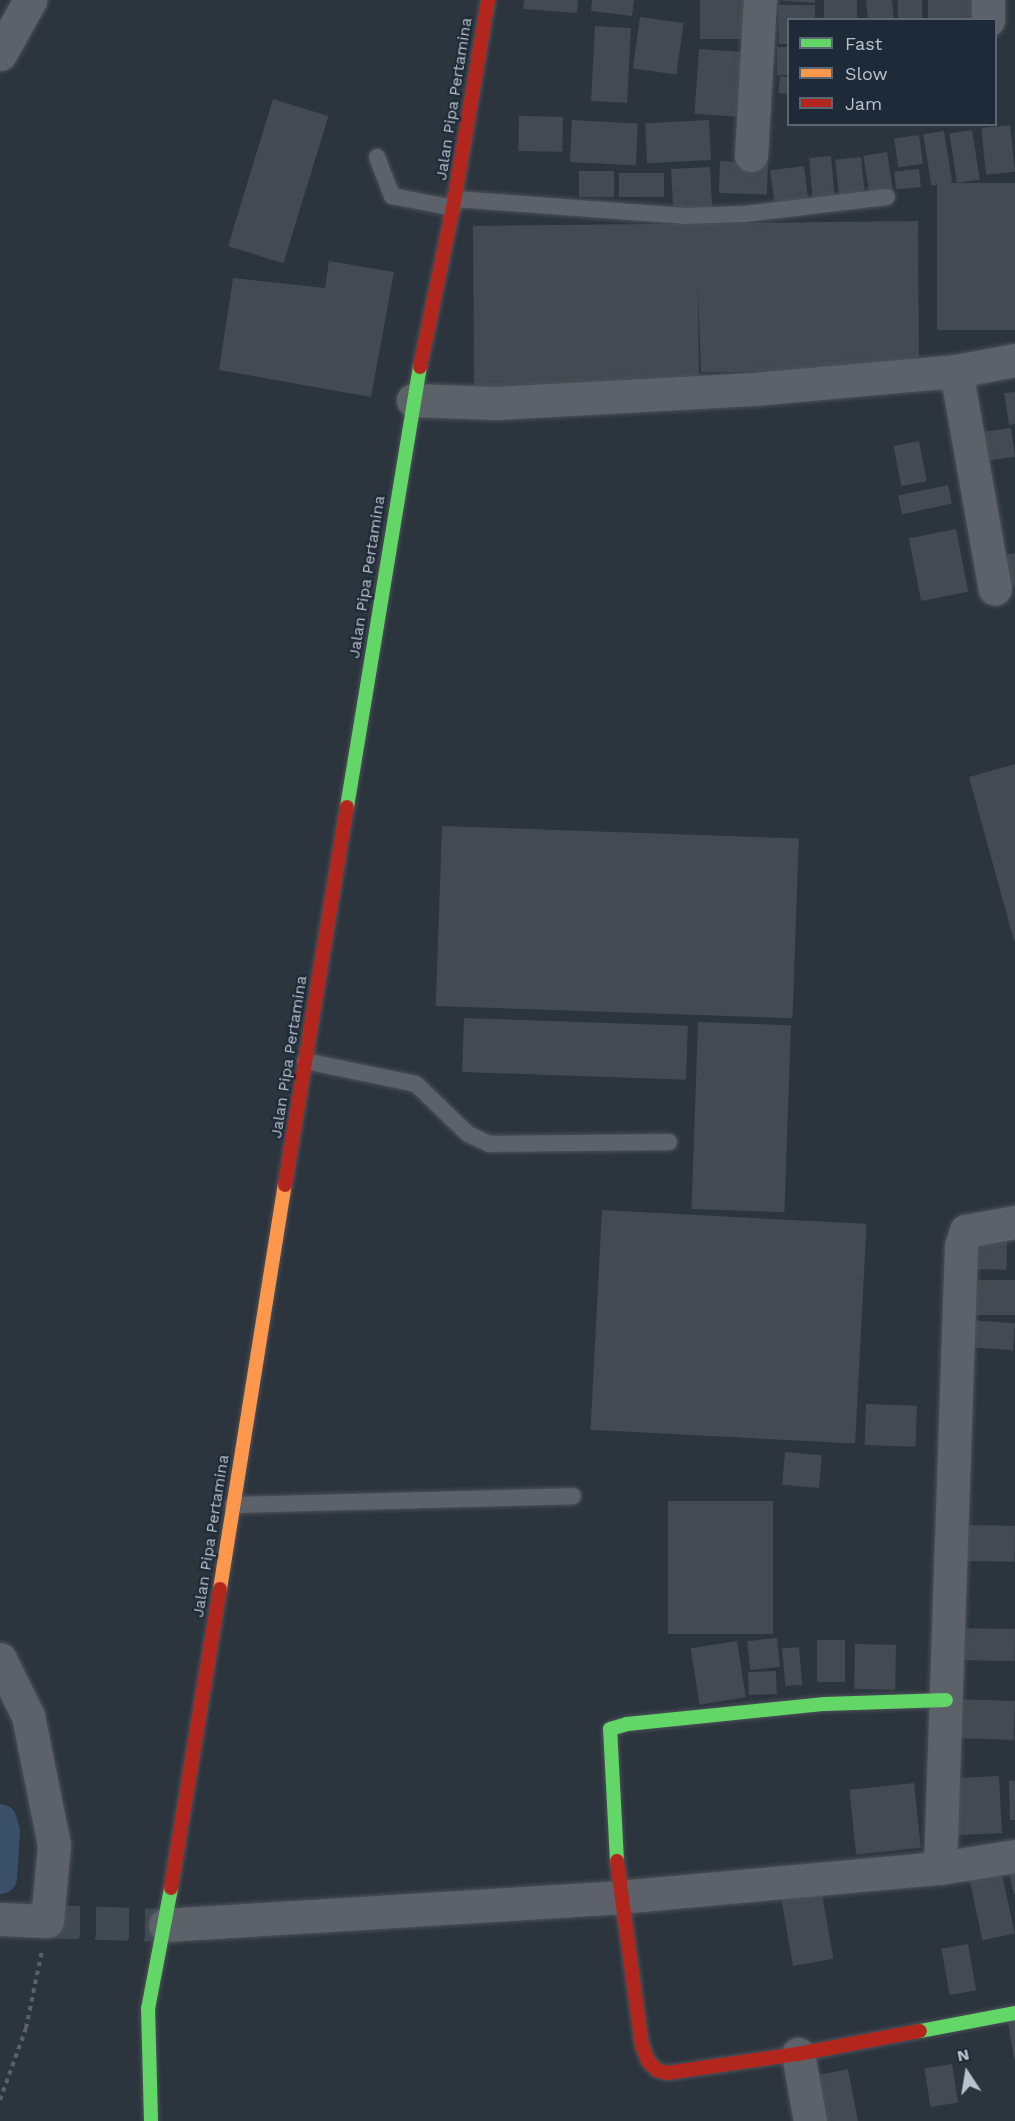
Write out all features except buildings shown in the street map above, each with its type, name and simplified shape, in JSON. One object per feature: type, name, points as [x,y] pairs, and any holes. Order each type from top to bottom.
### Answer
[{"type":"street","points":[[0,54],[30,0]]},
{"type":"street","name":"Jalan Pipa Pertamina","points":[[151,2121],[146,2063],[148,2009],[165,1925],[413,400],[454,204],[488,0]]},
{"type":"street","points":[[751,155],[760,0]]},
{"type":"street","points":[[988,0],[988,18]]},
{"type":"street","points":[[413,400],[543,401],[754,389],[956,371],[1015,360]]},
{"type":"street","points":[[956,371],[995,589]]},
{"type":"street","points":[[940,1868],[961,1246],[966,1231],[1015,1222]]},
{"type":"street","points":[[0,1659],[28,1716],[46,1791],[54,1845],[26,1920]]},
{"type":"street","points":[[946,1700],[825,1704],[611,1728],[608,1732],[619,1897],[642,2045],[657,2070],[667,2073],[798,2054],[1015,2013]]},
{"type":"street","points":[[165,1925],[619,1897],[940,1868],[1015,1856]]},
{"type":"street","points":[[798,2054],[810,2121]]},
{"type":"lane","points":[[377,157],[392,196],[454,204],[685,216],[745,214],[887,197]]},
{"type":"lane","points":[[305,1061],[416,1084],[468,1134],[489,1144],[669,1142]]},
{"type":"lane","points":[[233,1505],[573,1496]]},
{"type":"path","points":[[0,2100],[26,2028],[26,1920]]},
{"type":"waterway","points":[[0,1820],[3,1831],[0,1877]]},
{"type":"tunnel","points":[[47,1921],[165,1925]]},
{"type":"traffic: fast","points":[[347,807],[420,367]]},
{"type":"traffic: fast","points":[[617,1861],[610,1729],[627,1724],[825,1704],[946,1700]]},
{"type":"traffic: fast","points":[[151,2121],[148,2009],[171,1888]]},
{"type":"traffic: fast","points":[[920,2031],[1015,2013]]},
{"type":"traffic: slow","points":[[220,1589],[285,1185]]},
{"type":"traffic: jam","points":[[420,367],[453,208],[488,0]]},
{"type":"traffic: jam","points":[[285,1185],[347,807]]},
{"type":"traffic: jam","points":[[171,1888],[220,1589]]},
{"type":"traffic: jam","points":[[617,1861],[642,2045],[648,2061],[657,2070],[667,2073],[798,2054],[920,2031]]}]
